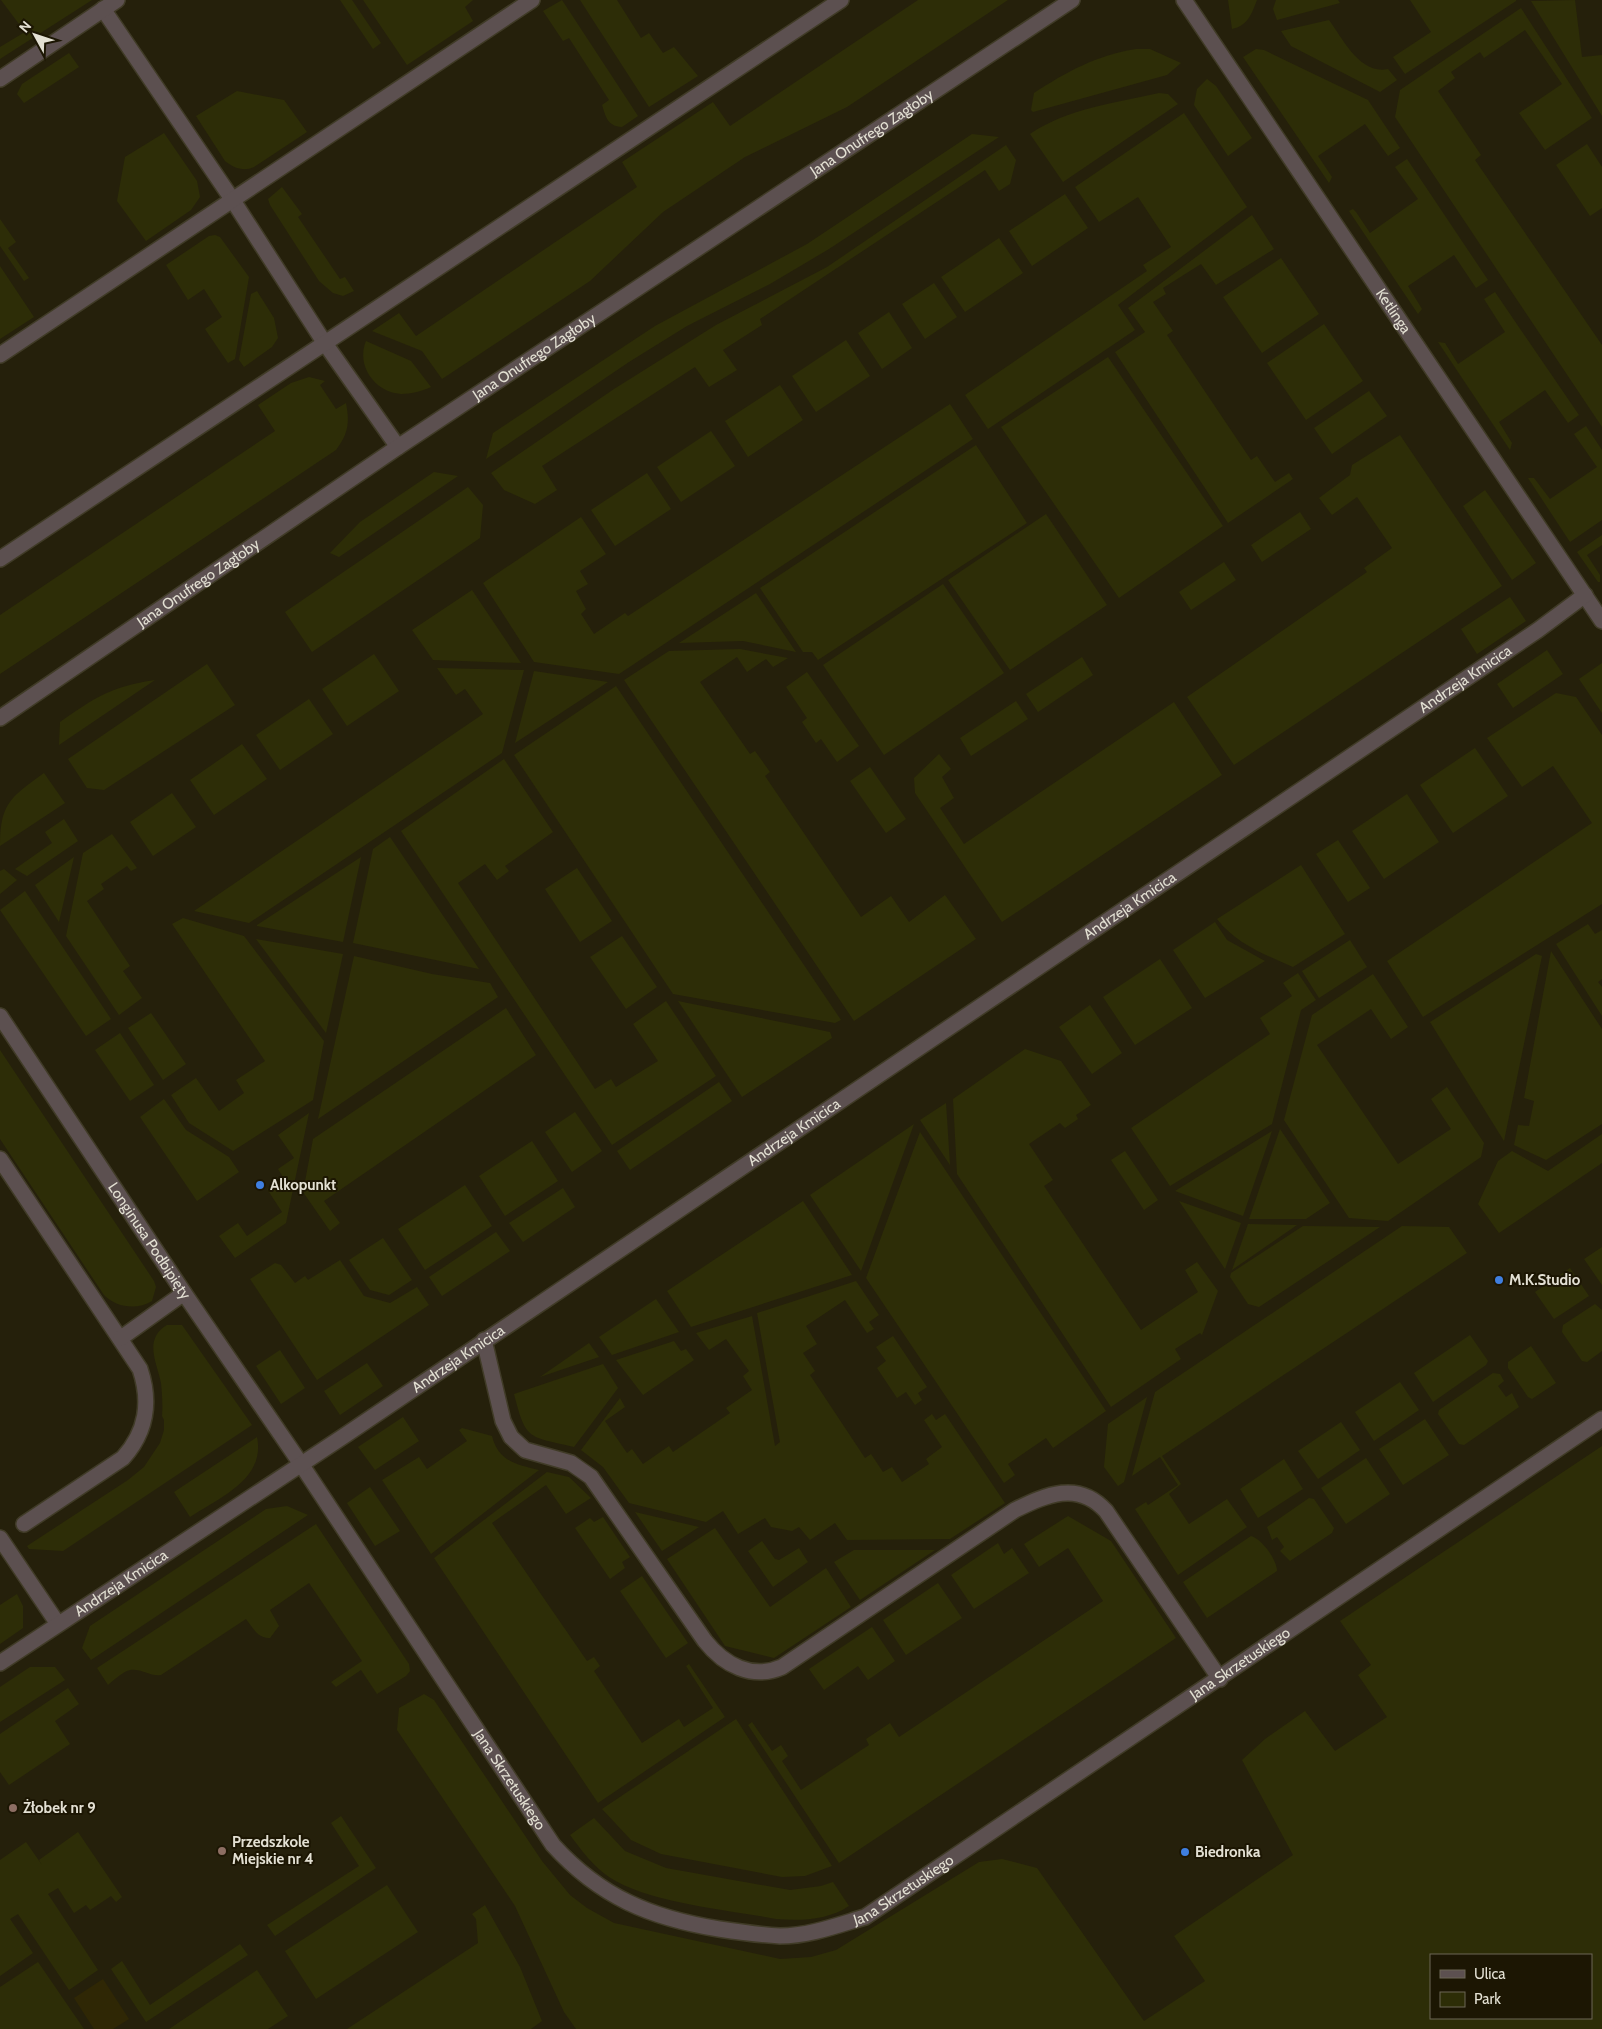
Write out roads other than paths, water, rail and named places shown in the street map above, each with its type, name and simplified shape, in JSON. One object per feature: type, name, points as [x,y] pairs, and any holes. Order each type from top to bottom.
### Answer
[{"type":"street","points":[[0,78],[117,0]]},
{"type":"street","points":[[0,355],[532,0]]},
{"type":"street","points":[[0,560],[324,342],[840,0]]},
{"type":"street","name":"Jana Onufrego Zagłoby","points":[[0,718],[398,447],[1072,0]]},
{"type":"street","name":"Ketlinga","points":[[1184,0],[1602,621]]},
{"type":"street","points":[[103,9],[232,199],[324,342],[398,447]]},
{"type":"street","name":"Andrzeja Kmicica","points":[[0,1663],[301,1464],[1530,635],[1584,595]]},
{"type":"street","name":"Longinusa Podbipięty","points":[[0,1016],[184,1293],[301,1464]]},
{"type":"street","points":[[0,1159],[140,1369],[147,1405],[141,1432],[134,1446],[123,1458],[24,1524]]},
{"type":"street","points":[[120,1338],[184,1293]]},
{"type":"street","points":[[484,1340],[503,1421],[511,1437],[525,1450],[570,1463],[591,1476],[705,1641],[718,1656],[732,1666],[760,1673],[782,1667],[1015,1510],[1039,1497],[1072,1493],[1086,1498],[1106,1511],[1220,1679]]},
{"type":"street","name":"Jana Skrzetuskiego","points":[[301,1464],[553,1845],[581,1874],[625,1902],[658,1915],[692,1924],[781,1936],[816,1932],[865,1917],[1220,1679],[1602,1419]]},
{"type":"street","points":[[0,1538],[58,1624]]},
{"type":"place","name":"Alkopunkt","points":[[260,1185]]},
{"type":"place","name":"M.K.Studio","points":[[1499,1280]]},
{"type":"place","name":"Żłobek nr 9","points":[[13,1808]]},
{"type":"place","name":"Przedszkole Miejskie nr 4","points":[[222,1851]]},
{"type":"place","name":"Biedronka","points":[[1185,1852]]}]
